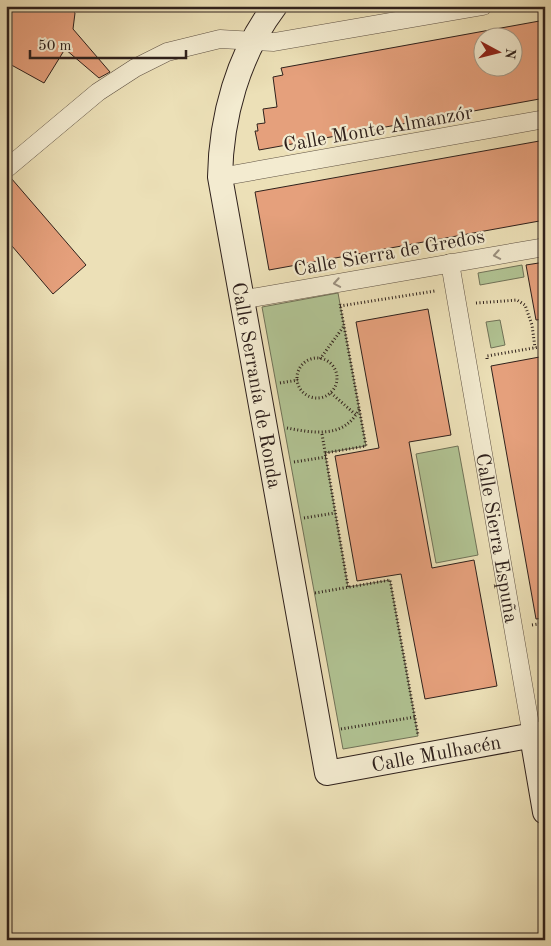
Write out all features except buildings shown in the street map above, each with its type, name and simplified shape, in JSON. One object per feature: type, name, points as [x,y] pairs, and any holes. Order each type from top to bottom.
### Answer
[{"type":"street","name":"Calle Serranía de Ronda","points":[[275,6],[253,40],[229,107],[222,137],[220,178],[240,300],[327,773]]},
{"type":"street","points":[[6,169],[78,106],[117,79],[150,60],[201,42],[220,39],[274,42],[483,6]]},
{"type":"street","name":"Calle Monte Almanzór","points":[[220,178],[545,119]]},
{"type":"street","name":"Calle Sierra de Gredos","points":[[240,300],[545,246]]},
{"type":"street","name":"Calle Sierra Espuña","points":[[450,263],[538,735],[545,812]]},
{"type":"street","name":"Calle Mulhacén","points":[[327,773],[538,735]]},
{"type":"path","points":[[289,454],[291,462],[366,446],[337,283]]},
{"type":"path","points":[[320,359],[344,325]]},
{"type":"path","points":[[532,325],[535,348]]},
{"type":"path","points":[[522,350],[545,346]]},
{"type":"path","points":[[320,359],[329,362],[337,373],[337,380],[331,393],[318,398],[308,396],[302,391],[298,380],[301,367],[306,362],[320,359]]},
{"type":"path","points":[[278,392],[276,383],[298,380]]},
{"type":"path","points":[[331,393],[356,415]]},
{"type":"path","points":[[286,437],[285,428],[322,434],[336,431],[356,415],[359,409]]},
{"type":"path","points":[[322,434],[348,587]]},
{"type":"path","points":[[303,528],[301,518],[335,513]]},
{"type":"path","points":[[314,593],[390,580],[418,736]]},
{"type":"path","points":[[313,583],[316,602]]},
{"type":"path","points":[[340,729],[415,717]]},
{"type":"path","points":[[338,719],[341,736]]},
{"type":"green space","points":[[522,265],[524,277],[480,285],[478,273]]},
{"type":"green space","points":[[338,293],[366,446],[325,453],[348,587],[390,580],[418,736],[343,749],[262,307]]},
{"type":"green space","points":[[500,320],[505,345],[491,348],[486,322]]},
{"type":"green space","points":[[458,446],[478,555],[436,563],[416,454]]}]
